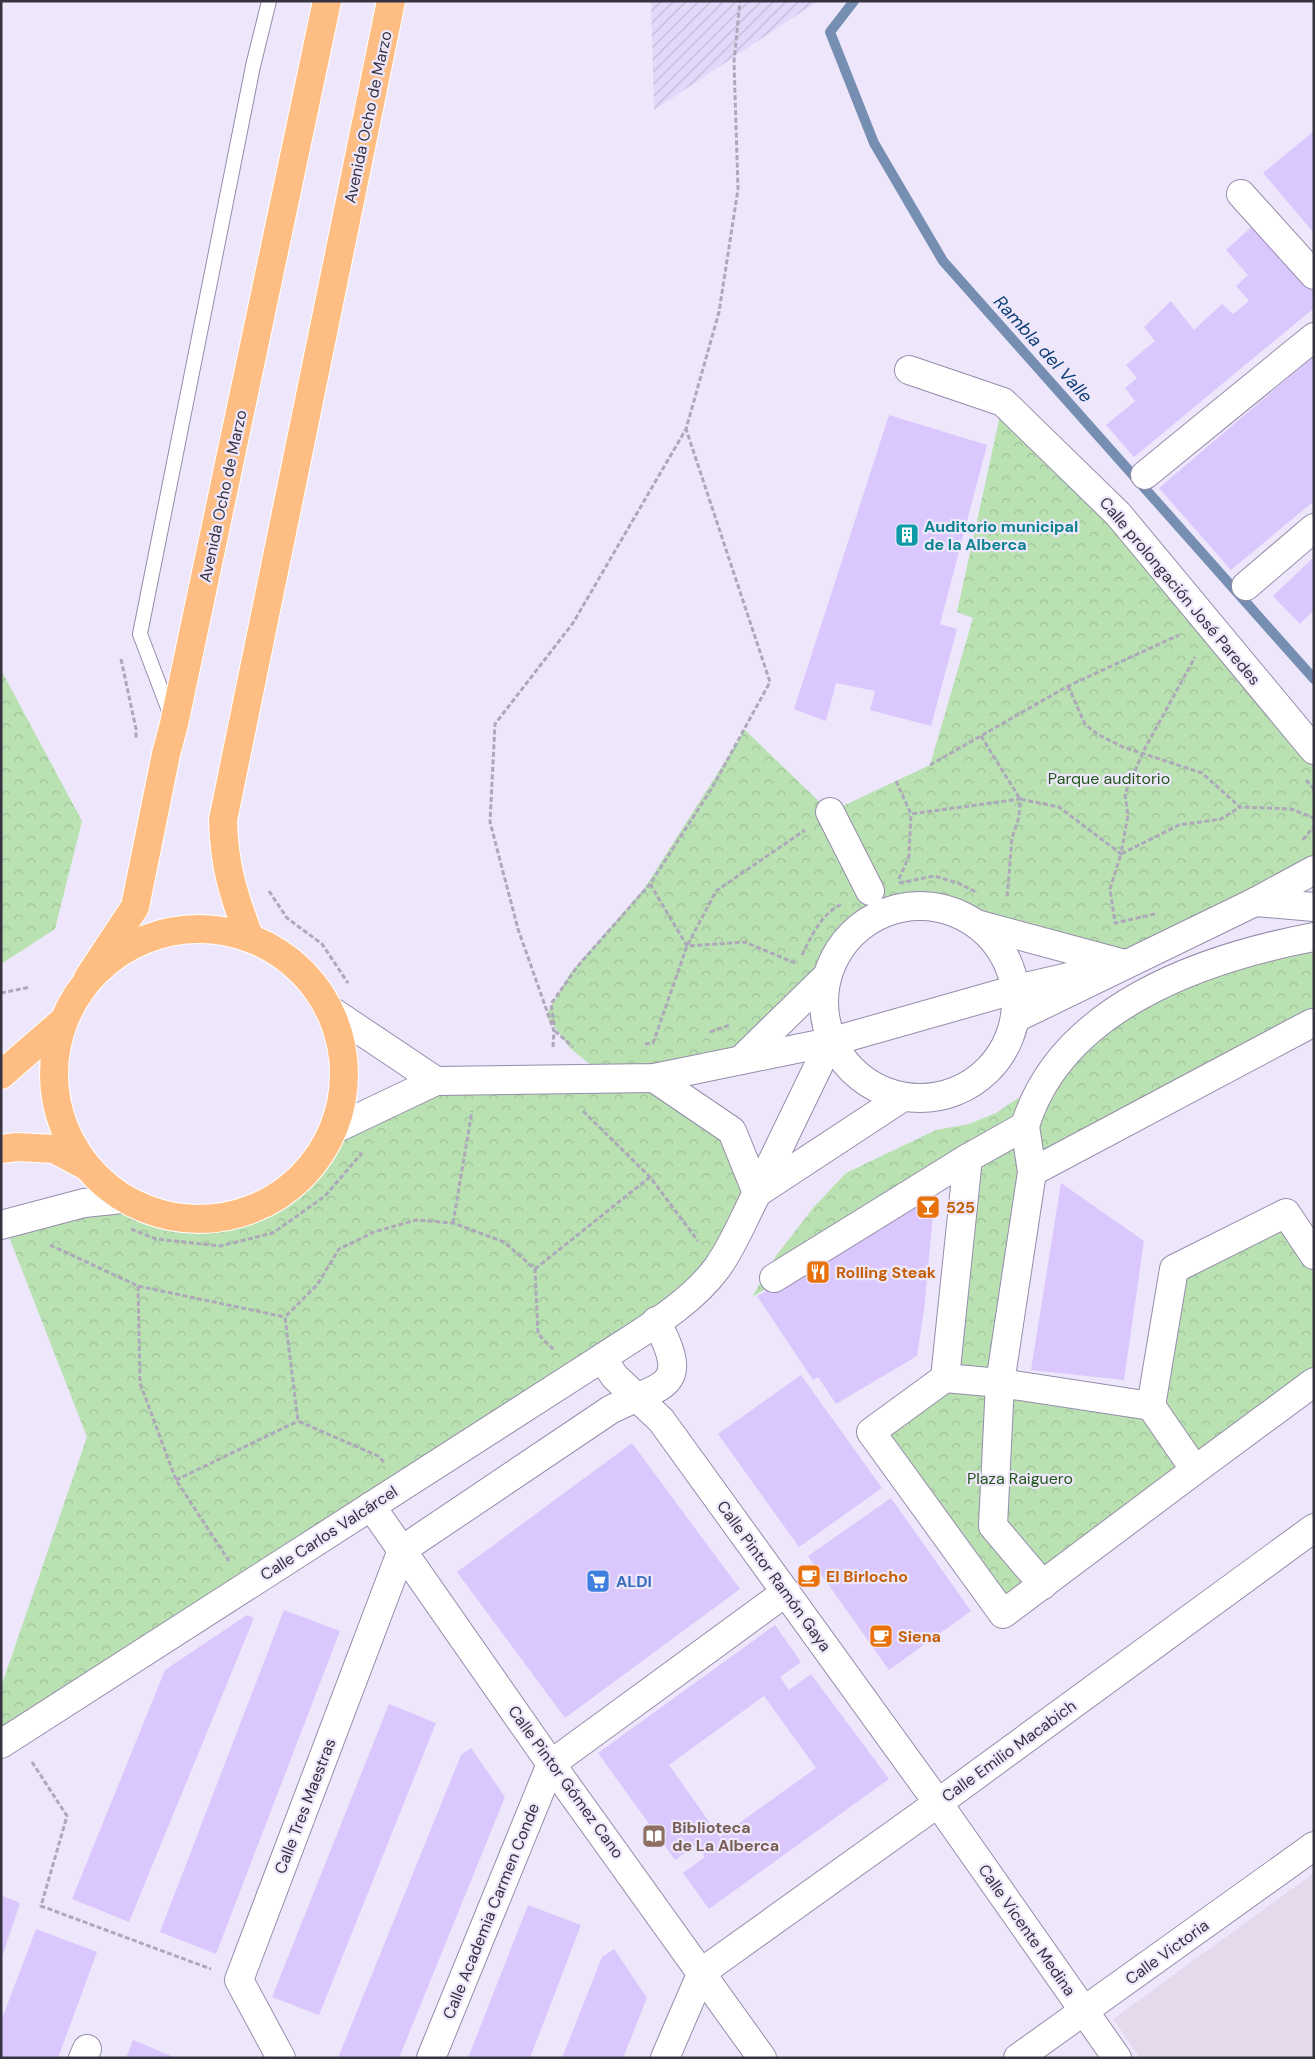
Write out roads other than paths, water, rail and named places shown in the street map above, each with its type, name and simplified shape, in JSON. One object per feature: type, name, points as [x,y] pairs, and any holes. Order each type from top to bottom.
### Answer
[{"type":"main road","name":"Avenida Ocho de Marzo","points":[[62,1022],[88,978],[135,908],[166,754],[174,724],[327,1]]},
{"type":"main road","name":"Avenida Ocho de Marzo","points":[[249,936],[232,891],[224,854],[223,820],[391,1]]},
{"type":"main road","points":[[1,1149],[17,1147],[54,1149],[84,1165],[122,1199],[176,1218],[227,1217],[274,1199],[312,1167],[337,1128],[346,1072],[330,1010],[293,960],[249,936],[182,929],[133,943],[88,978]]},
{"type":"main road","points":[[1,1074],[62,1022]]},
{"type":"main road","points":[[62,1022],[52,1072],[60,1120],[84,1165]]},
{"type":"street","points":[[1241,194],[1314,275]]},
{"type":"street","points":[[1145,475],[1314,337]]},
{"type":"street","name":"Calle prolongación José Paredes","points":[[909,370],[1003,402],[1118,514],[1314,750]]},
{"type":"street","points":[[1246,586],[1314,528]]},
{"type":"street","points":[[830,812],[870,892]]},
{"type":"street","points":[[1016,1018],[1255,902],[1314,870]]},
{"type":"street","points":[[1255,902],[1314,907]]},
{"type":"street","points":[[980,925],[1003,951],[1017,989],[1016,1018],[1004,1050],[983,1076],[954,1093],[936,1097],[903,1097],[871,1086],[845,1064],[830,1042],[823,1012],[825,978],[839,947],[863,923],[893,908],[917,905],[950,910],[980,925],[1124,964]]},
{"type":"street","points":[[1043,1584],[993,1526],[1000,1383],[1032,1172],[1025,1126],[1032,1102],[1061,1060],[1098,1022],[1132,999],[1184,972],[1267,946],[1314,937]]},
{"type":"street","points":[[337,1128],[436,1081],[654,1078],[830,1042],[1017,989],[1124,964]]},
{"type":"street","points":[[741,1060],[825,978]]},
{"type":"street","points":[[330,1010],[436,1081]]},
{"type":"street","points":[[1032,1172],[1313,1023]]},
{"type":"street","name":"Calle Carlos Valcárcel","points":[[8,1739],[602,1358],[700,1289],[718,1267],[757,1193],[830,1042]]},
{"type":"street","points":[[654,1078],[732,1131],[757,1193],[903,1097]]},
{"type":"street","points":[[774,1278],[968,1158],[1025,1126]]},
{"type":"street","points":[[945,1378],[968,1158]]},
{"type":"street","points":[[1,1225],[84,1203],[122,1199]]},
{"type":"street","points":[[1196,1470],[1151,1406],[1174,1268],[1286,1214],[1314,1255]]},
{"type":"street","points":[[402,1550],[610,1410],[664,1385],[672,1372],[672,1357],[669,1345],[656,1321]]},
{"type":"street","name":"Calle Pintor Ramón Gaya","points":[[602,1358],[615,1377],[661,1420],[938,1803]]},
{"type":"street","points":[[1151,1406],[1000,1383],[945,1378],[871,1432],[1003,1614],[1314,1382]]},
{"type":"street","name":"Calle Pintor Gómez Cano","points":[[371,1506],[551,1764],[762,2058]]},
{"type":"street","name":"Calle Emilio Macabich","points":[[702,1972],[938,1803],[1314,1528]]},
{"type":"street","name":"Calle Tres Maestras","points":[[281,2058],[239,1980],[402,1550]]},
{"type":"street","points":[[551,1764],[786,1592]]},
{"type":"street","name":"Calle Academia Carmen Conde","points":[[431,2058],[551,1764]]},
{"type":"street","name":"Calle Vicente Medina","points":[[938,1803],[1117,2058]]},
{"type":"street","name":"Calle Victoria","points":[[1018,2058],[1085,2012],[1314,1846]]},
{"type":"street","points":[[665,2058],[702,1972]]},
{"type":"lane","points":[[174,724],[140,634],[251,76],[269,1]]},
{"type":"waterway","name":"Rambla del Valle","points":[[854,1],[830,32],[874,143],[943,261],[1314,679]]},
{"type":"place","name":"Auditorio municipal de la Alberca","points":[[907,535]]},
{"type":"place","name":"525","points":[[928,1207]]},
{"type":"place","name":"Rolling Steak","points":[[818,1272]]},
{"type":"place","name":"El Birlocho","points":[[809,1576]]},
{"type":"place","name":"ALDI","points":[[598,1581]]},
{"type":"place","name":"Siena","points":[[881,1636]]},
{"type":"place","name":"Biblioteca de La Alberca","points":[[654,1836]]},
{"type":"park label","name":"Parque auditorio","points":[[1109,778]]},
{"type":"park label","name":"Plaza Raiguero","points":[[1020,1478]]}]
